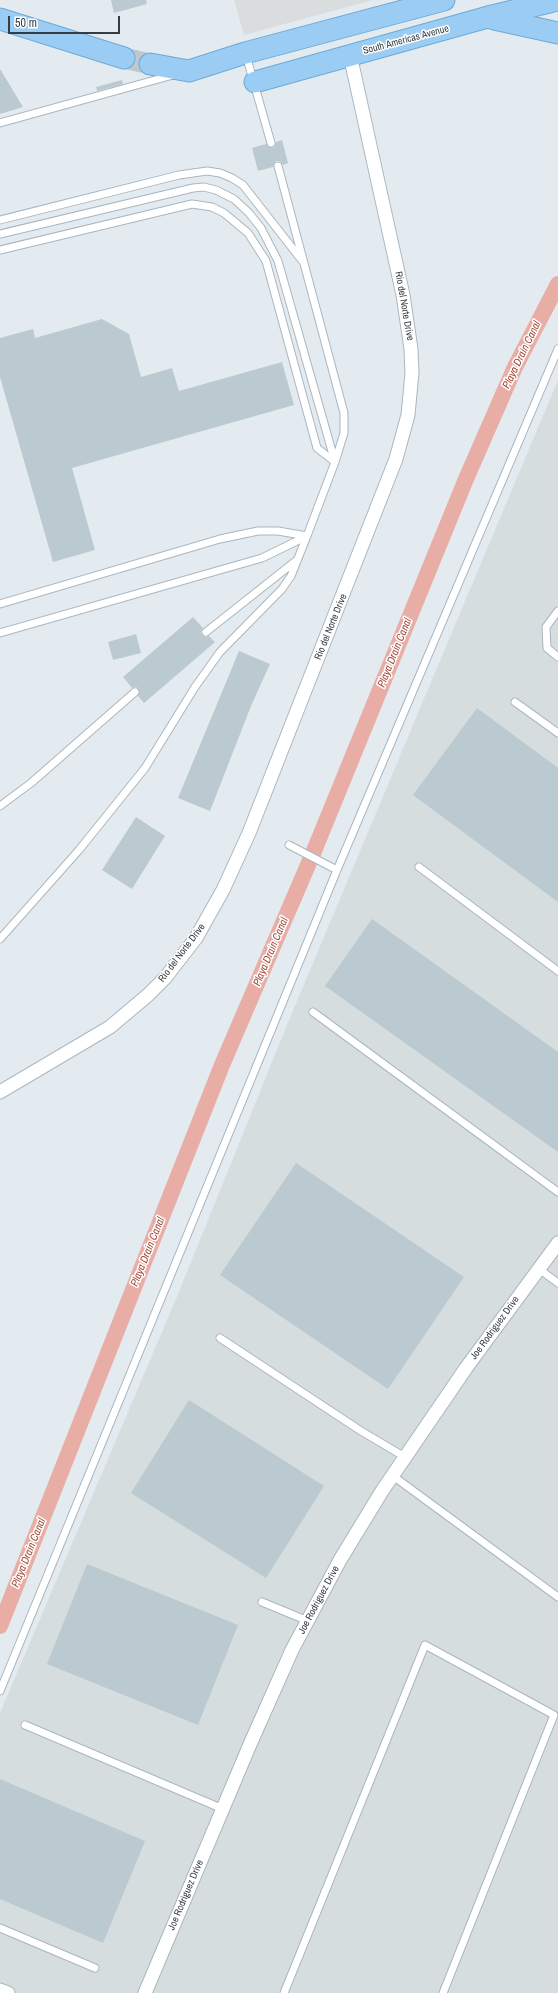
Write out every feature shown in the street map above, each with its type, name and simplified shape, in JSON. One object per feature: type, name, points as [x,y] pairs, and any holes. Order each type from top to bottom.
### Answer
[{"type":"main road","points":[[150,64],[189,71],[245,53],[444,0]]},
{"type":"main road","name":"South Americas Avenue","points":[[255,82],[488,17],[558,0]]},
{"type":"main road","points":[[350,55],[356,43],[378,17]]},
{"type":"main road","points":[[488,17],[558,33]]},
{"type":"main road","points":[[0,19],[124,58]]},
{"type":"street","name":"Rio del Norte Drive","points":[[0,1092],[110,1027],[165,978],[196,938],[223,890],[249,833],[396,459],[408,415],[411,396],[412,374],[410,342],[403,295],[350,55]]},
{"type":"street","name":"Joe Rodriguez Drive","points":[[145,1993],[254,1735],[292,1650],[340,1560],[405,1457],[466,1368],[539,1269],[557,1248]]},
{"type":"street","points":[[0,1990],[8,1993]]},
{"type":"lane","points":[[245,53],[255,82],[271,143]]},
{"type":"lane","points":[[0,123],[77,100],[189,71]]},
{"type":"lane","points":[[0,939],[79,850],[145,768],[209,668],[232,639],[282,589],[291,576],[299,559],[335,462],[344,433],[344,413],[278,166]]},
{"type":"lane","points":[[0,220],[185,174],[207,171],[220,173],[243,185],[304,263]]},
{"type":"lane","points":[[0,234],[193,188],[204,187],[216,190],[234,198],[261,228],[278,261],[335,462]]},
{"type":"lane","points":[[0,250],[192,204],[207,206],[224,213],[248,233],[266,261],[317,448],[335,462]]},
{"type":"lane","points":[[0,1691],[338,870],[558,349]]},
{"type":"lane","points":[[0,604],[220,539],[258,531],[278,530],[307,536]]},
{"type":"lane","points":[[0,633],[262,558],[307,536]]},
{"type":"lane","points":[[206,632],[299,559]]},
{"type":"lane","points":[[558,611],[546,627],[547,648],[558,657]]},
{"type":"lane","points":[[0,806],[31,783],[135,692]]},
{"type":"lane","points":[[515,702],[558,734]]},
{"type":"lane","points":[[289,845],[338,870]]},
{"type":"lane","points":[[419,867],[558,971]]},
{"type":"lane","points":[[313,1012],[558,1192]]},
{"type":"lane","points":[[539,1269],[558,1283]]},
{"type":"lane","points":[[220,1338],[361,1431],[405,1457]]},
{"type":"lane","points":[[393,1476],[558,1597]]},
{"type":"lane","points":[[262,1602],[308,1621]]},
{"type":"lane","points":[[284,1993],[425,1645],[554,1715],[443,1993]]},
{"type":"lane","points":[[25,1725],[223,1809]]},
{"type":"lane","points":[[0,1928],[95,1968]]},
{"type":"shaded area","points":[[234,0],[373,0],[244,35]]},
{"type":"shaded area","points":[[558,380],[558,1993],[0,1993],[0,1713],[176,1299],[289,1020]]},
{"type":"building","points":[[111,0],[146,0],[147,4],[114,13]]},
{"type":"building","points":[[134,53],[143,55],[138,62],[139,68],[132,67],[136,61]]},
{"type":"building","points":[[0,69],[23,107],[0,114]]},
{"type":"building","points":[[122,80],[123,84],[97,91],[96,87]]},
{"type":"building","points":[[282,140],[288,163],[283,165],[280,161],[276,161],[273,167],[258,171],[252,148],[266,144],[272,148],[275,146],[276,142]]},
{"type":"building","points":[[102,319],[129,334],[141,377],[172,368],[179,391],[282,362],[294,405],[72,468],[95,550],[53,562],[0,377],[0,338],[33,329],[35,338]]},
{"type":"building","points":[[193,617],[203,628],[201,632],[202,635],[206,637],[209,636],[215,642],[144,703],[138,696],[139,689],[136,687],[132,688],[123,677]]},
{"type":"building","points":[[136,634],[141,653],[113,660],[108,642]]},
{"type":"building","points":[[239,651],[270,664],[251,706],[210,811],[178,798]]},
{"type":"building","points":[[477,708],[558,768],[558,902],[413,795]]},
{"type":"building","points":[[136,817],[165,836],[132,889],[102,870]]},
{"type":"building","points":[[372,919],[558,1052],[558,1152],[325,986]]},
{"type":"building","points":[[296,1163],[464,1277],[388,1389],[220,1275]]},
{"type":"building","points":[[189,1400],[324,1486],[266,1578],[131,1493]]},
{"type":"building","points":[[87,1564],[238,1625],[198,1725],[47,1664]]},
{"type":"building","points":[[0,1779],[145,1841],[103,1943],[0,1899]]},
{"type":"waterway","name":"Playa Drain Canal","points":[[0,1626],[222,1065],[314,851],[466,479],[515,367],[558,284]]},
{"type":"tunnel","points":[[124,58],[150,64]]}]
